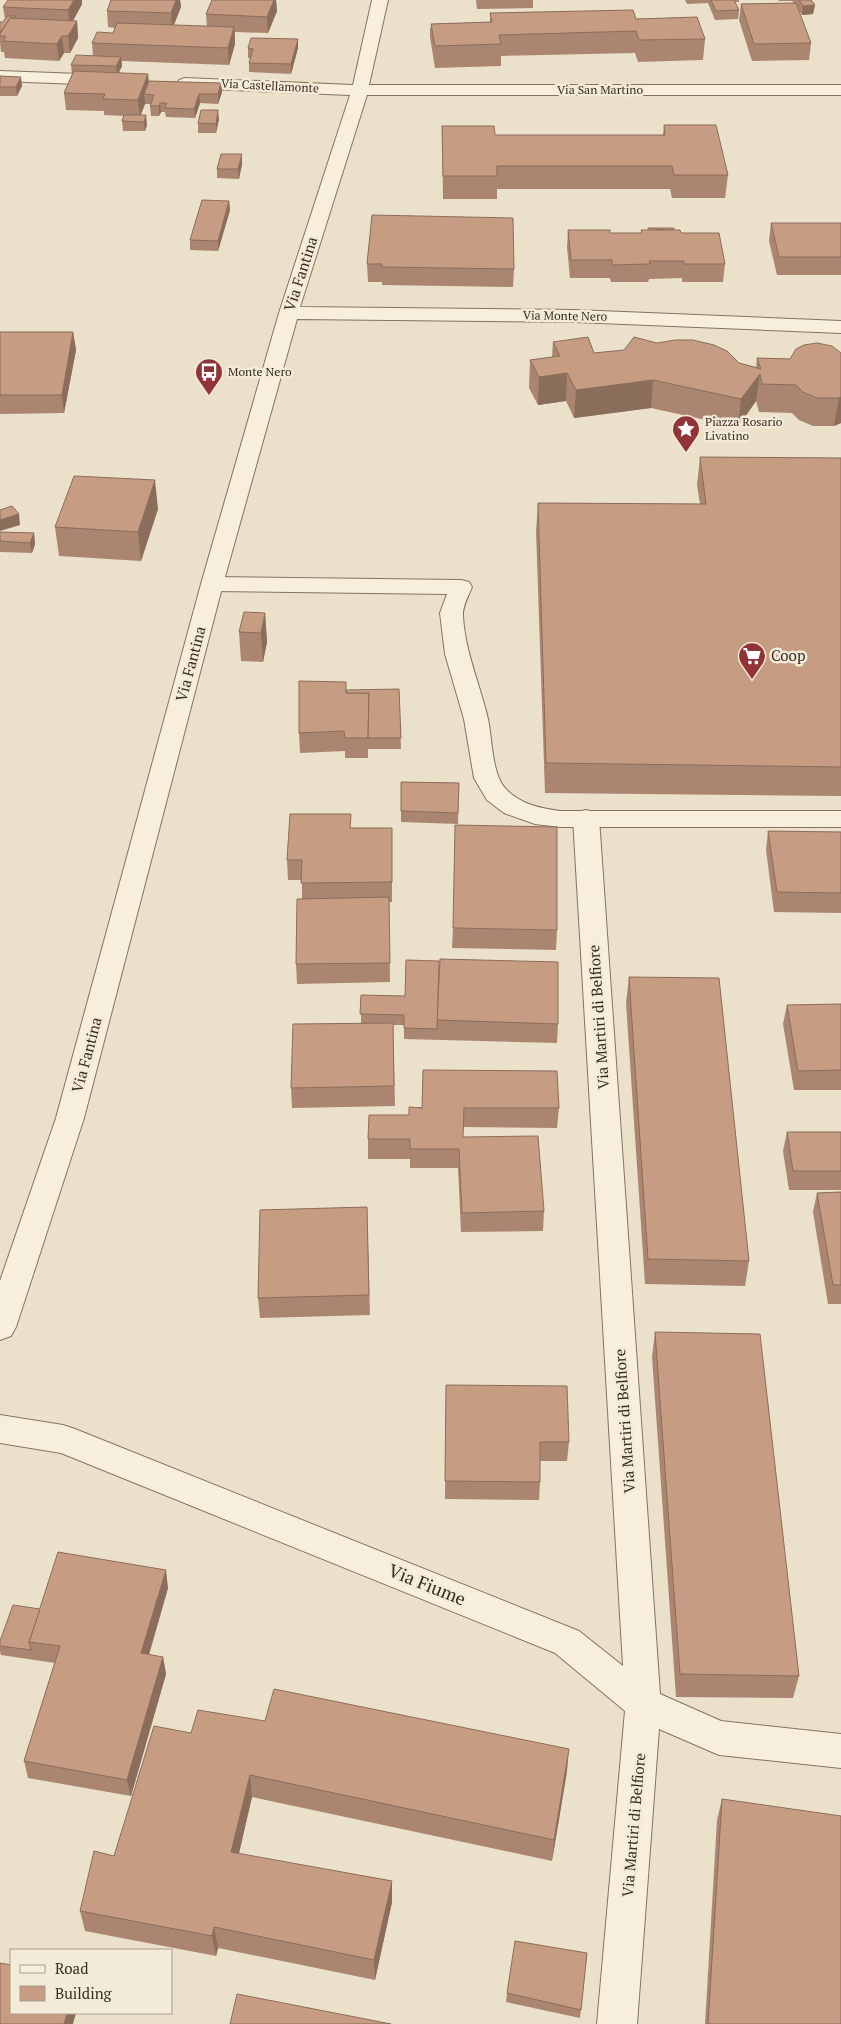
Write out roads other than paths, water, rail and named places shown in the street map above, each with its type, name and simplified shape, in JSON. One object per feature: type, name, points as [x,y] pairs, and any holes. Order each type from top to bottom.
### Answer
[{"type":"street","name":"Via Fantina","points":[[0,1327],[70,1118],[212,584],[289,313],[360,90],[380,0]]},
{"type":"street","points":[[0,76],[118,80]]},
{"type":"street","name":"Via Castellamonte","points":[[167,82],[360,90]]},
{"type":"street","name":"Via San Martino","points":[[360,90],[841,90]]},
{"type":"street","name":"Via Monte Nero","points":[[289,313],[575,316],[841,327]]},
{"type":"street","points":[[212,584],[461,587],[451,613],[457,654],[476,720],[486,778],[496,794],[513,807],[535,816],[560,819],[841,819]]},
{"type":"street","name":"Via Martiri di Belfiore","points":[[586,818],[643,1704],[617,2024]]},
{"type":"street","name":"Via Fiume","points":[[0,1429],[63,1439],[567,1642],[643,1704],[719,1738],[841,1751]]},
{"type":"place","name":"Monte Nero","points":[[209,396]]},
{"type":"place","name":"Piazza Rosario Livatino","points":[[686,453]]},
{"type":"place","name":"Coop","points":[[752,680]]}]
